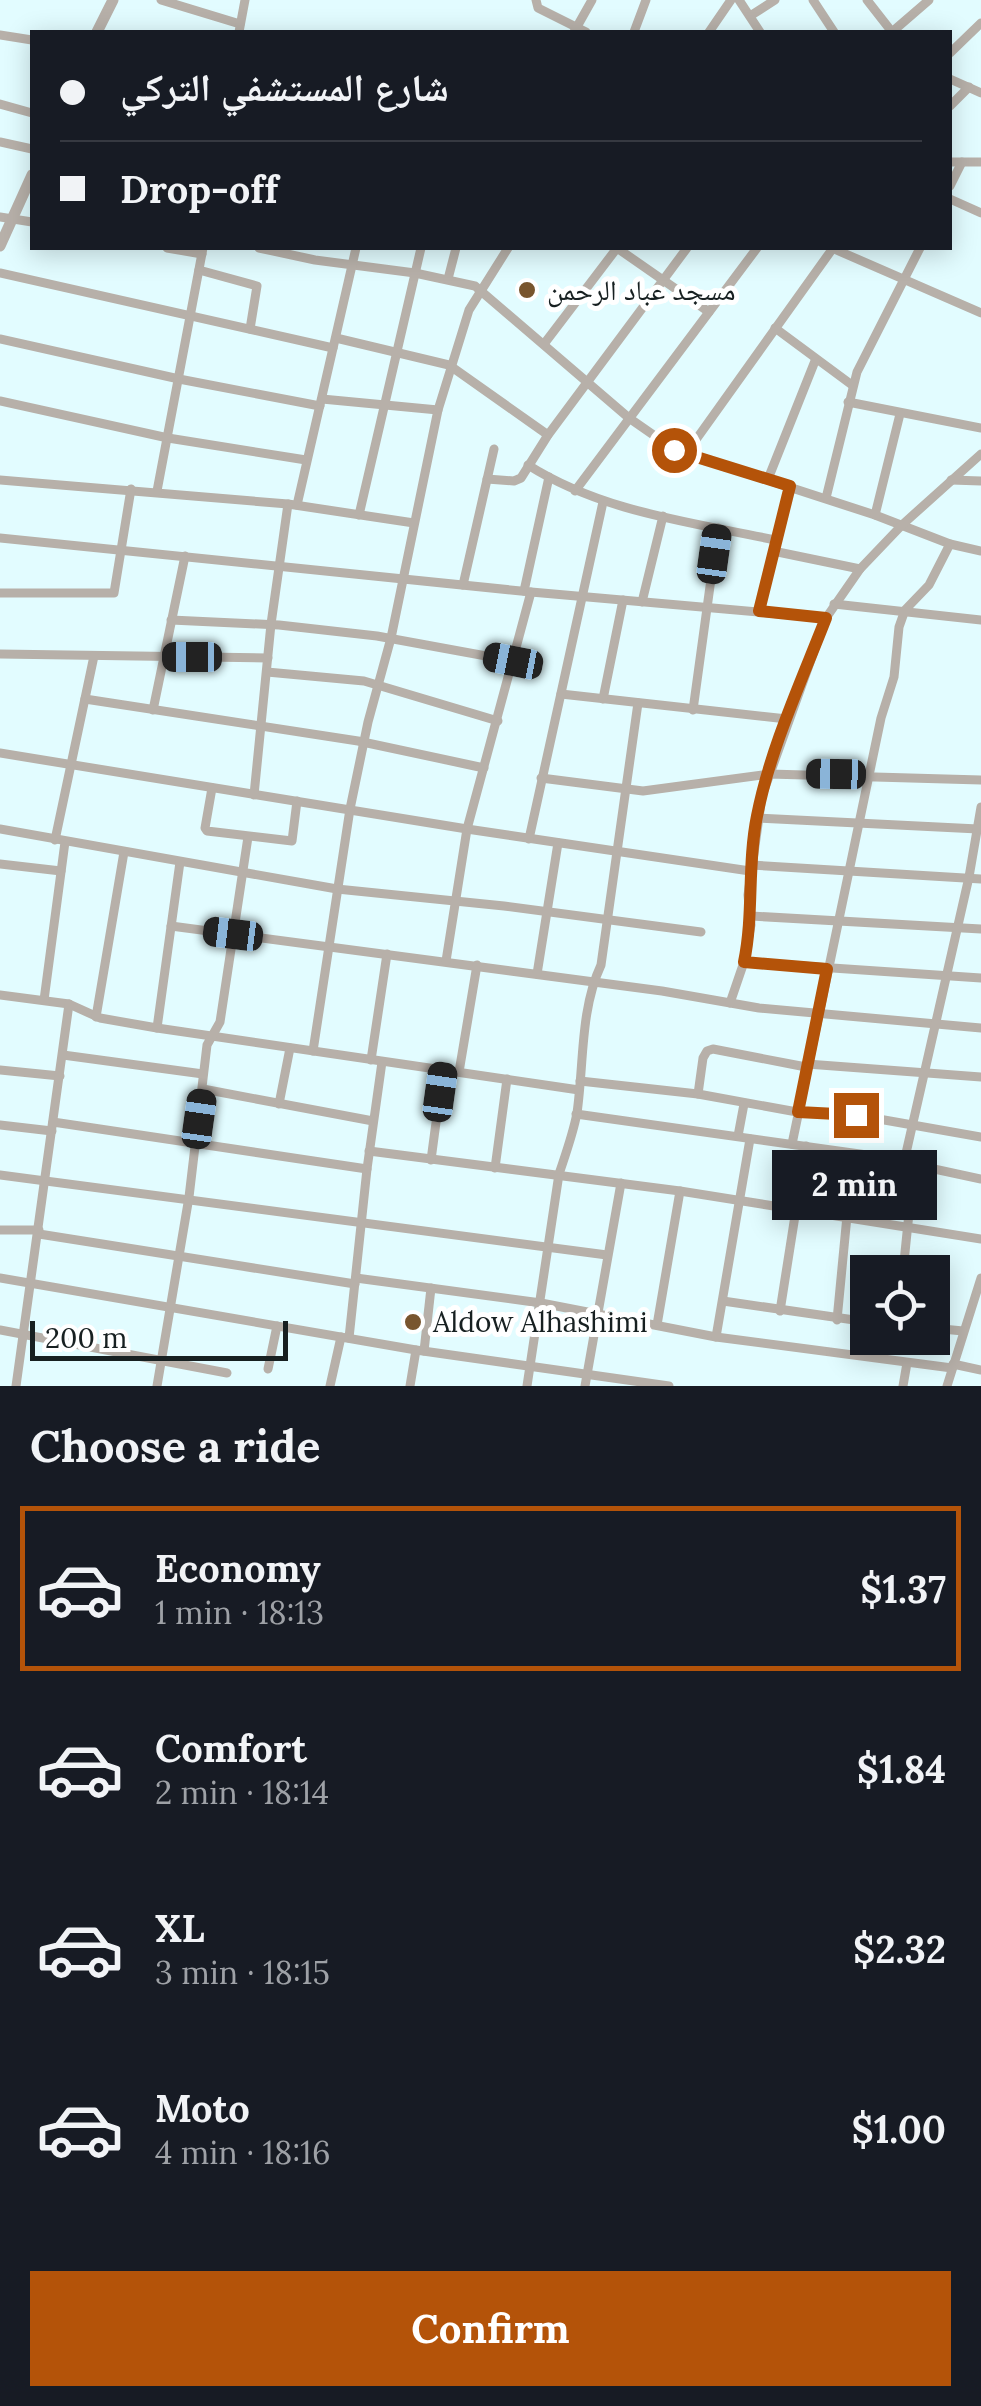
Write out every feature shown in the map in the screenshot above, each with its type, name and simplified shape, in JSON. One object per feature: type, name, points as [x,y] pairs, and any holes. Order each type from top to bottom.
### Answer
[{"type":"street","points":[[99,30],[113,0]]},
{"type":"street","points":[[162,0],[240,28],[245,0]]},
{"type":"street","points":[[536,0],[538,8],[580,30],[592,0]]},
{"type":"street","points":[[635,30],[646,0]]},
{"type":"street","points":[[711,30],[735,0],[759,30]]},
{"type":"street","points":[[750,16],[775,0]]},
{"type":"street","points":[[813,0],[833,30]]},
{"type":"street","points":[[867,0],[890,30]]},
{"type":"street","points":[[894,30],[929,0]]},
{"type":"street","points":[[952,51],[981,23]]},
{"type":"street","points":[[0,35],[30,40]]},
{"type":"street","points":[[952,80],[981,93]]},
{"type":"street","points":[[952,104],[968,88]]},
{"type":"street","points":[[0,104],[30,112]]},
{"type":"street","points":[[0,142],[30,149]]},
{"type":"street","points":[[952,162],[981,162]]},
{"type":"street","points":[[952,182],[962,162]]},
{"type":"street","points":[[0,246],[6,218],[30,177]]},
{"type":"street","points":[[952,200],[981,213]]},
{"type":"street","points":[[269,250],[448,279],[481,290],[629,418],[685,455],[826,498],[950,544],[981,550]]},
{"type":"street","points":[[254,795],[280,566],[356,250]]},
{"type":"street","points":[[359,514],[421,250]]},
{"type":"street","points":[[448,279],[455,250]]},
{"type":"street","points":[[313,1051],[350,809],[391,638],[438,410],[468,310],[507,250]]},
{"type":"street","points":[[544,344],[615,250]]},
{"type":"street","points":[[620,250],[709,312]]},
{"type":"street","points":[[487,478],[518,480],[687,250]]},
{"type":"street","points":[[574,491],[756,250]]},
{"type":"street","points":[[685,455],[832,250]]},
{"type":"street","points":[[837,250],[981,313]]},
{"type":"street","points":[[826,498],[852,386],[919,250]]},
{"type":"street","points":[[157,491],[203,251]]},
{"type":"street","points":[[199,270],[258,286],[250,330]]},
{"type":"street","points":[[0,273],[250,330],[395,352],[450,365],[548,435]]},
{"type":"street","points":[[775,328],[852,386]]},
{"type":"street","points":[[0,339],[179,380],[321,402],[438,410]]},
{"type":"street","points":[[768,479],[814,360]]},
{"type":"street","points":[[0,401],[168,438],[306,460]]},
{"type":"street","points":[[848,402],[981,428]]},
{"type":"street","points":[[875,515],[900,414]]},
{"type":"street","points":[[463,586],[494,449]]},
{"type":"street","points":[[730,1003],[744,962],[751,916],[748,895],[756,818],[787,719],[826,618],[860,570],[902,525],[981,454]]},
{"type":"street","points":[[528,464],[574,491],[603,502],[775,540]]},
{"type":"street","points":[[446,962],[467,829],[513,661],[549,478]]},
{"type":"street","points":[[0,480],[292,505],[414,523]]},
{"type":"street","points":[[951,480],[981,480]]},
{"type":"street","points":[[759,611],[790,486]]},
{"type":"street","points":[[0,594],[113,594],[131,489]]},
{"type":"street","points":[[528,839],[603,502]]},
{"type":"street","points":[[642,602],[663,516]]},
{"type":"street","points":[[693,710],[718,528]]},
{"type":"street","points":[[0,538],[463,586],[826,618]]},
{"type":"street","points":[[792,1144],[884,703],[894,676],[899,627],[905,610],[929,585],[950,544]]},
{"type":"street","points":[[773,551],[860,570]]},
{"type":"street","points":[[154,710],[184,556]]},
{"type":"street","points":[[603,699],[623,600]]},
{"type":"street","points":[[834,604],[981,620]]},
{"type":"street","points":[[171,620],[271,624],[391,638],[513,661]]},
{"type":"street","points":[[0,654],[268,658]]},
{"type":"street","points":[[44,1000],[62,870],[60,841],[69,764],[94,656]]},
{"type":"street","points":[[267,672],[356,680],[498,721]]},
{"type":"street","points":[[561,694],[787,719]]},
{"type":"street","points":[[85,699],[365,742],[484,768]]},
{"type":"street","points":[[527,1386],[559,1174],[570,1148],[576,1114],[592,981],[601,965],[638,703]]},
{"type":"street","points":[[0,753],[617,852],[751,868],[981,878]]},
{"type":"street","points":[[541,778],[648,791],[770,774],[981,780]]},
{"type":"street","points":[[212,788],[206,830],[248,837],[292,841],[296,801]]},
{"type":"street","points":[[904,1255],[913,1126],[969,877],[981,806]]},
{"type":"street","points":[[756,818],[979,829]]},
{"type":"street","points":[[0,829],[337,889],[457,900],[700,932]]},
{"type":"street","points":[[158,1386],[180,1255],[203,1074],[210,1036],[220,1022],[248,837]]},
{"type":"street","points":[[536,974],[558,843]]},
{"type":"street","points":[[96,1017],[124,852]]},
{"type":"street","points":[[157,1028],[180,862]]},
{"type":"street","points":[[0,864],[62,870]]},
{"type":"street","points":[[751,916],[981,929]]},
{"type":"street","points":[[171,926],[730,1003],[981,1028]]},
{"type":"street","points":[[371,1060],[387,954]]},
{"type":"street","points":[[744,962],[981,978]]},
{"type":"street","points":[[460,1072],[477,966]]},
{"type":"street","points":[[0,995],[69,1004],[96,1017],[157,1028],[382,1062],[507,1079],[698,1094],[798,1112],[856,1115],[981,1138]]},
{"type":"street","points":[[16,1386],[69,1004]]},
{"type":"street","points":[[279,1104],[290,1048]]},
{"type":"street","points":[[698,1094],[703,1058],[707,1050],[713,1049],[806,1065],[981,1076]]},
{"type":"street","points":[[63,1055],[203,1074]]},
{"type":"street","points":[[330,1386],[345,1338],[356,1281],[382,1062]]},
{"type":"street","points":[[0,1070],[60,1076]]},
{"type":"street","points":[[431,1160],[443,1070]]},
{"type":"street","points":[[494,1168],[507,1079]]},
{"type":"street","points":[[203,1089],[374,1121]]},
{"type":"street","points":[[738,1136],[744,1104]]},
{"type":"street","points":[[576,1114],[806,1146],[981,1180]]},
{"type":"street","points":[[0,1125],[52,1126],[196,1143],[367,1169]]},
{"type":"street","points":[[716,1337],[750,1139]]},
{"type":"street","points":[[780,1311],[806,1146]]},
{"type":"street","points":[[369,1151],[680,1190],[981,1240]]},
{"type":"street","points":[[0,1175],[607,1256]]},
{"type":"street","points":[[585,1386],[621,1183]]},
{"type":"street","points":[[657,1325],[680,1190]]},
{"type":"street","points":[[836,1320],[846,1216]]},
{"type":"street","points":[[0,1230],[39,1232],[356,1281],[540,1303],[716,1337],[981,1370]]},
{"type":"street","points":[[0,1278],[420,1351],[669,1386]]},
{"type":"street","points":[[947,1386],[963,1331],[976,1309],[981,1278]]},
{"type":"street","points":[[410,1386],[431,1288]]},
{"type":"street","points":[[723,1302],[850,1321]]},
{"type":"street","points":[[268,1370],[277,1326]]},
{"type":"street","points":[[0,1330],[227,1373]]},
{"type":"street","points":[[950,1330],[963,1331]]},
{"type":"street","points":[[903,1386],[907,1363]]},
{"type":"place","name":"مسجد عباد الرحمن","points":[[527,290]]},
{"type":"place","name":"Aldow Alhashimi","points":[[413,1322]]},
{"type":"route","points":[[674,450],[790,486],[759,611],[826,618],[787,719],[756,818],[748,895],[752,925],[744,962],[827,969],[798,1112],[856,1115]]}]
